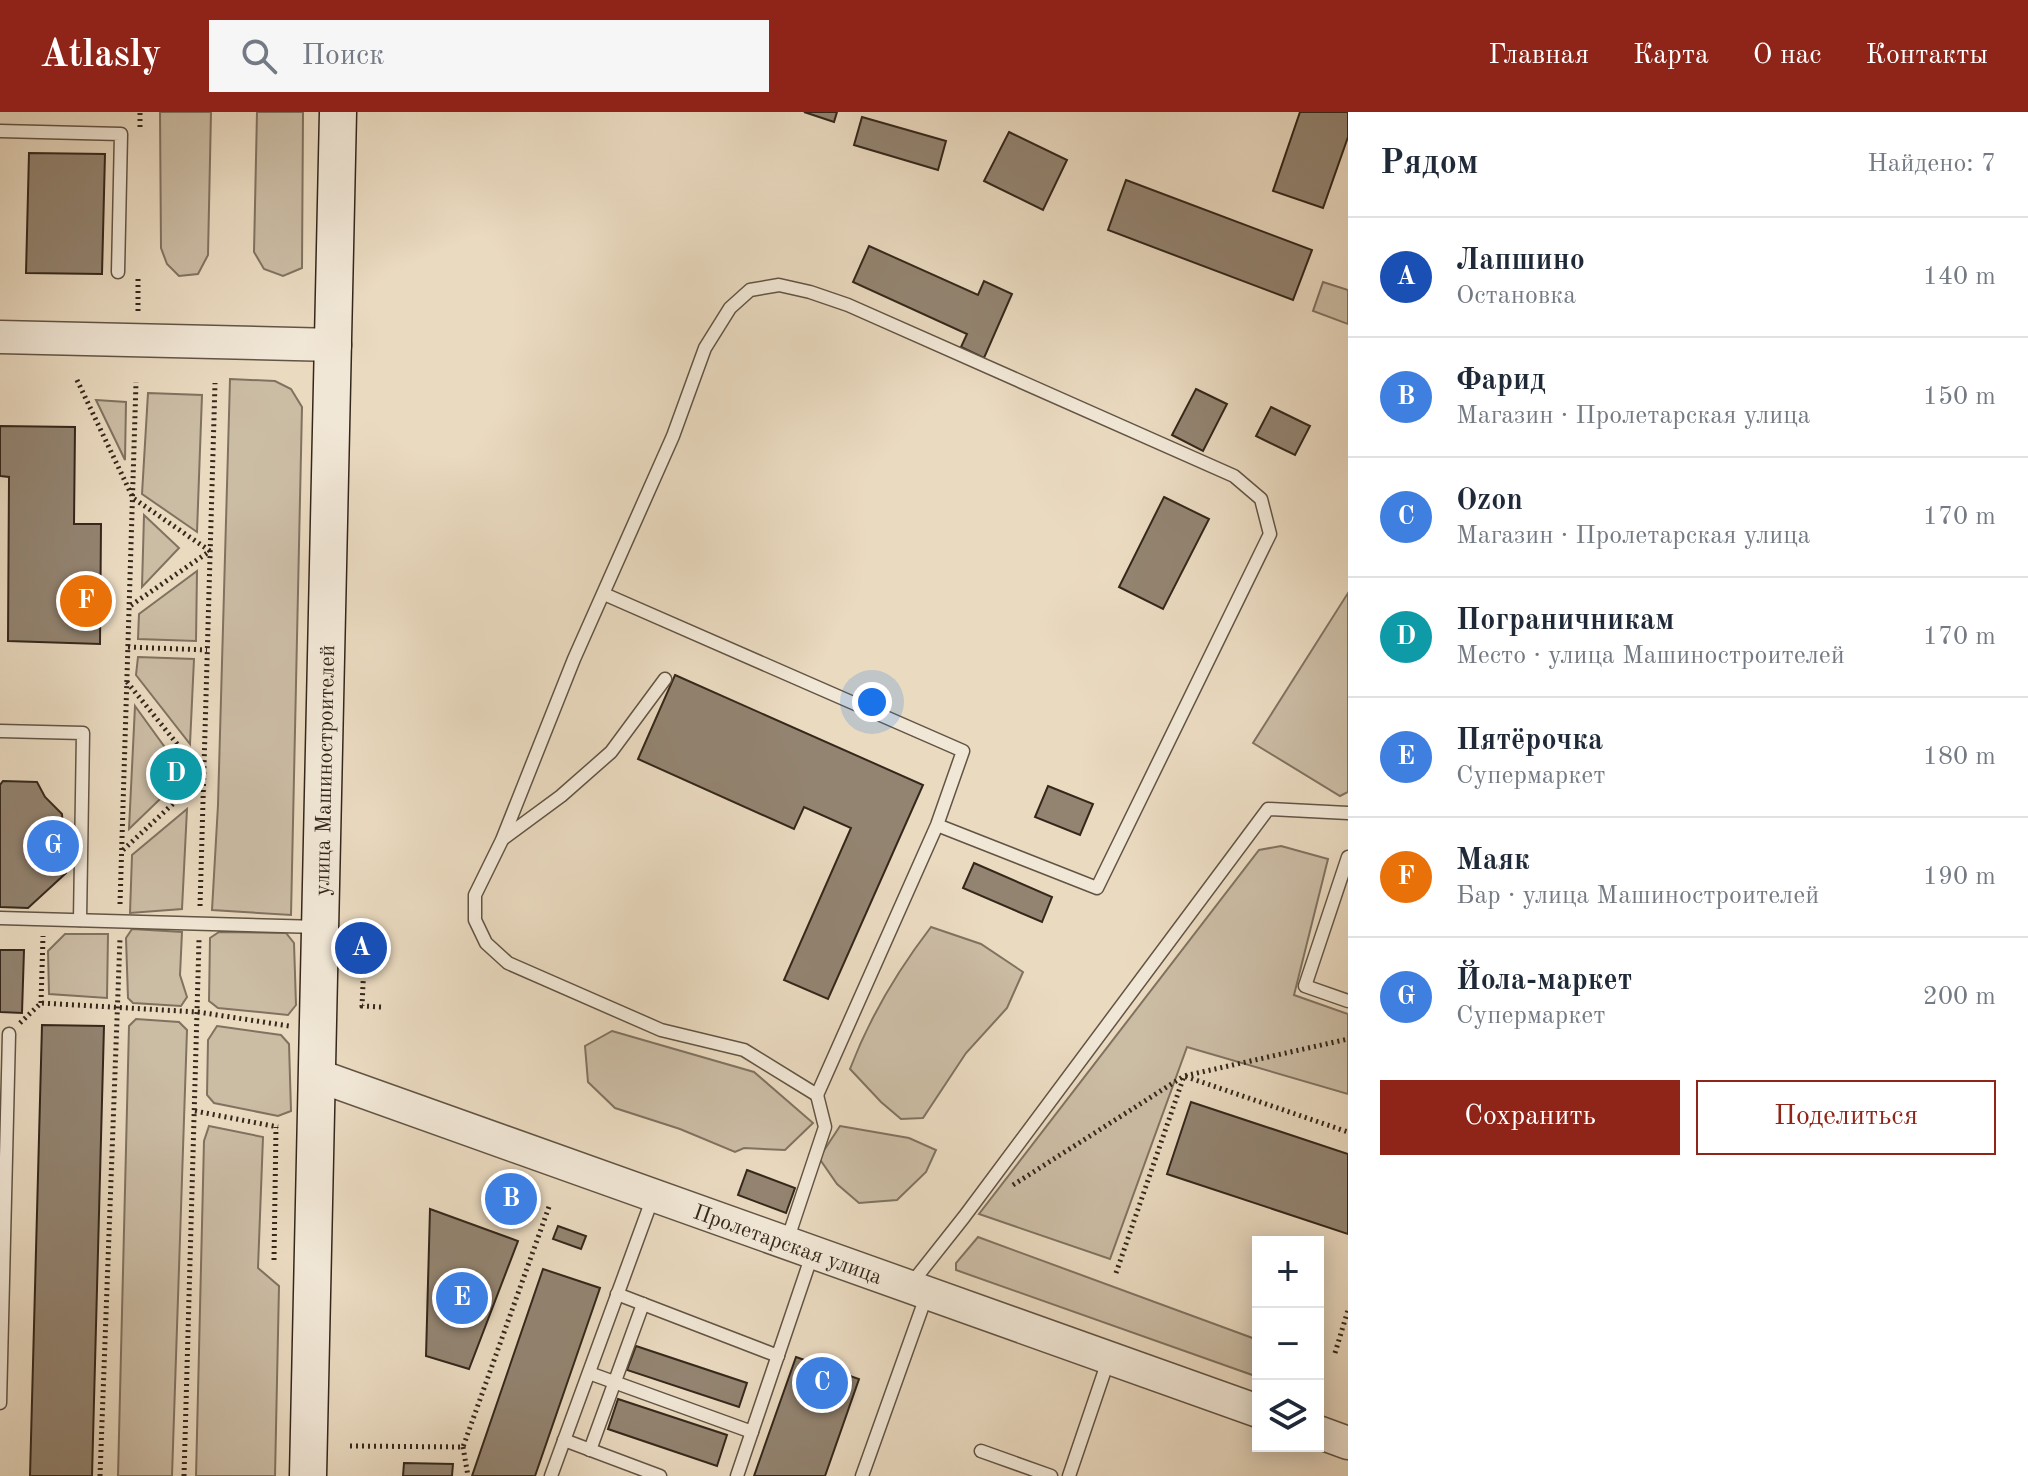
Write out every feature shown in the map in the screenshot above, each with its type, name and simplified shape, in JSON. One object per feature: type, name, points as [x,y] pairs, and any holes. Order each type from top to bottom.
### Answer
[{"type":"main road","name":"улица Машиностроителей","points":[[308,1476],[338,112]]},
{"type":"street","points":[[0,337],[335,345]]},
{"type":"street","name":"Пролетарская улица","points":[[319,1076],[1252,1409]]},
{"type":"street","points":[[1324,1434],[1348,1443]]},
{"type":"lane","points":[[0,131],[121,134],[118,272]]},
{"type":"lane","points":[[817,1095],[744,1050],[661,1030],[508,963],[486,943],[475,920],[475,895],[502,840],[574,659],[673,436],[705,348],[730,308],[750,290],[779,285],[848,305],[1234,476],[1261,499],[1270,534],[1097,888],[937,825]]},
{"type":"lane","points":[[604,594],[963,751],[937,825],[817,1095],[825,1127],[778,1356],[737,1476]]},
{"type":"lane","points":[[502,840],[561,796],[611,752],[665,679]]},
{"type":"lane","points":[[0,731],[83,733],[80,920]]},
{"type":"lane","points":[[862,1476],[918,1289],[964,1217],[1268,809],[1348,813]]},
{"type":"lane","points":[[1348,857],[1305,986],[1348,1001]]},
{"type":"lane","points":[[0,918],[322,927]]},
{"type":"lane","points":[[0,1403],[9,1034]]},
{"type":"lane","points":[[551,1476],[654,1195]]},
{"type":"lane","points":[[617,1294],[778,1356]]},
{"type":"lane","points":[[590,1450],[643,1304]]},
{"type":"lane","points":[[1069,1476],[1109,1358]]},
{"type":"lane","points":[[589,1373],[752,1432]]},
{"type":"lane","points":[[564,1440],[660,1476]]},
{"type":"lane","points":[[981,1451],[1051,1476]]},
{"type":"path","points":[[77,380],[133,498],[210,551],[129,607]]},
{"type":"path","points":[[128,647],[207,650]]},
{"type":"path","points":[[122,850],[203,776],[127,682]]},
{"type":"path","points":[[9,1034],[41,1003],[44,919]]},
{"type":"path","points":[[381,1007],[362,1006],[365,941],[383,942]]},
{"type":"path","points":[[41,1003],[198,1012],[294,1027]]},
{"type":"path","points":[[964,1217],[1184,1076],[1348,1039]]},
{"type":"path","points":[[1184,1076],[1348,1132]]},
{"type":"path","points":[[1116,1273],[1184,1076]]},
{"type":"path","points":[[195,1111],[290,1130]]},
{"type":"path","points":[[274,1260],[276,1127]]},
{"type":"path","points":[[468,1476],[463,1447],[550,1204]]},
{"type":"path","points":[[1335,1353],[1348,1310]]},
{"type":"path","points":[[350,1446],[463,1447]]},
{"type":"shaded area","points":[[160,112],[211,112],[208,255],[198,274],[179,276],[167,264],[161,248]]},
{"type":"shaded area","points":[[257,112],[303,112],[302,268],[283,276],[264,269],[254,252]]},
{"type":"shaded area","points":[[1323,282],[1348,290],[1348,324],[1313,311]]},
{"type":"shaded area","points":[[230,379],[275,381],[291,389],[302,407],[291,915],[212,910],[218,805]]},
{"type":"shaded area","points":[[148,393],[202,395],[197,532],[142,494]]},
{"type":"shaded area","points":[[96,400],[126,402],[125,460]]},
{"type":"shaded area","points":[[144,515],[179,548],[142,587]]},
{"type":"shaded area","points":[[197,571],[196,641],[138,639],[139,614]]},
{"type":"shaded area","points":[[1348,593],[1348,792],[1340,796],[1253,743]]},
{"type":"shaded area","points":[[138,657],[194,659],[190,744],[136,675]]},
{"type":"shaded area","points":[[135,706],[185,775],[129,829]]},
{"type":"shaded area","points":[[187,809],[182,909],[130,913],[132,855]]},
{"type":"shaded area","points":[[1281,846],[1328,859],[1294,995],[1348,1014],[1348,1094],[1187,1047],[1110,1259],[979,1214],[1259,850]]},
{"type":"shaded area","points":[[931,927],[981,944],[1023,972],[1007,1008],[966,1053],[923,1118],[901,1119],[850,1069],[885,995]]},
{"type":"shaded area","points":[[132,929],[182,932],[180,975],[187,997],[181,1006],[133,1003],[128,998],[126,938]]},
{"type":"shaded area","points":[[219,932],[286,933],[294,943],[296,1005],[288,1015],[218,1008],[209,1001],[210,938]]},
{"type":"shaded area","points":[[65,934],[108,934],[107,998],[49,994],[48,951]]},
{"type":"shaded area","points":[[136,1019],[179,1022],[187,1030],[172,1476],[118,1476],[129,1026]]},
{"type":"shaded area","points":[[217,1026],[281,1035],[289,1044],[291,1111],[278,1116],[214,1103],[207,1095],[208,1040]]},
{"type":"shaded area","points":[[612,1031],[754,1072],[813,1123],[785,1150],[744,1148],[735,1152],[680,1129],[615,1108],[588,1082],[585,1046]]},
{"type":"shaded area","points":[[209,1126],[263,1137],[258,1268],[279,1286],[275,1476],[196,1476],[204,1141]]},
{"type":"shaded area","points":[[840,1126],[909,1138],[936,1150],[926,1172],[897,1200],[859,1203],[837,1184],[819,1158]]},
{"type":"shaded area","points":[[978,1237],[1252,1338],[1252,1375],[956,1270],[956,1263]]},
{"type":"building","points":[[804,112],[837,112],[834,122]]},
{"type":"building","points":[[1300,112],[1348,112],[1348,137],[1323,208],[1273,191]]},
{"type":"building","points":[[862,117],[946,141],[938,170],[854,145]]},
{"type":"building","points":[[1009,132],[1067,160],[1043,210],[984,181]]},
{"type":"building","points":[[29,153],[105,154],[102,274],[26,273]]},
{"type":"building","points":[[1126,180],[1312,250],[1293,300],[1108,230]]},
{"type":"building","points":[[869,246],[978,295],[984,281],[1012,294],[984,358],[961,347],[967,334],[853,282]]},
{"type":"building","points":[[1196,389],[1227,404],[1203,451],[1172,435]]},
{"type":"building","points":[[1271,407],[1310,426],[1295,455],[1256,436]]},
{"type":"building","points":[[0,426],[75,427],[74,524],[101,524],[100,644],[8,641],[9,477],[0,476]]},
{"type":"building","points":[[1164,497],[1209,519],[1163,609],[1119,587]]},
{"type":"building","points":[[675,675],[923,785],[828,999],[784,980],[851,828],[804,807],[794,829],[638,759]]},
{"type":"building","points":[[3,781],[37,782],[45,797],[62,814],[66,873],[28,908],[0,907],[0,785]]},
{"type":"building","points":[[1048,786],[1093,804],[1080,835],[1035,817]]},
{"type":"building","points":[[974,863],[1052,897],[1042,922],[963,888]]},
{"type":"building","points":[[0,950],[24,950],[22,1013],[0,1012]]},
{"type":"building","points":[[42,1025],[104,1026],[92,1476],[30,1476]]},
{"type":"building","points":[[1191,1102],[1348,1154],[1348,1234],[1167,1174]]},
{"type":"building","points":[[747,1170],[795,1188],[786,1213],[738,1195]]},
{"type":"building","points":[[430,1209],[518,1241],[469,1369],[426,1356]]},
{"type":"building","points":[[558,1226],[586,1236],[581,1249],[553,1239]]},
{"type":"building","points":[[543,1269],[600,1288],[535,1476],[472,1476]]},
{"type":"building","points":[[636,1346],[747,1383],[739,1407],[627,1370]]},
{"type":"building","points":[[796,1357],[859,1379],[825,1476],[754,1476]]},
{"type":"building","points":[[618,1399],[727,1435],[717,1466],[608,1429]]},
{"type":"building","points":[[404,1463],[453,1464],[452,1476],[403,1476]]},
{"type":"place","name":"Маяк","points":[[86,601]]},
{"type":"place","name":"Пограничникам","points":[[176,774]]},
{"type":"place","name":"Йола-маркет","points":[[53,846]]},
{"type":"place","name":"Лапшино","points":[[361,948]]},
{"type":"place","name":"Фарид","points":[[511,1199]]},
{"type":"place","name":"Пятёрочка","points":[[462,1298]]},
{"type":"place","name":"Ozon","points":[[822,1383]]}]
